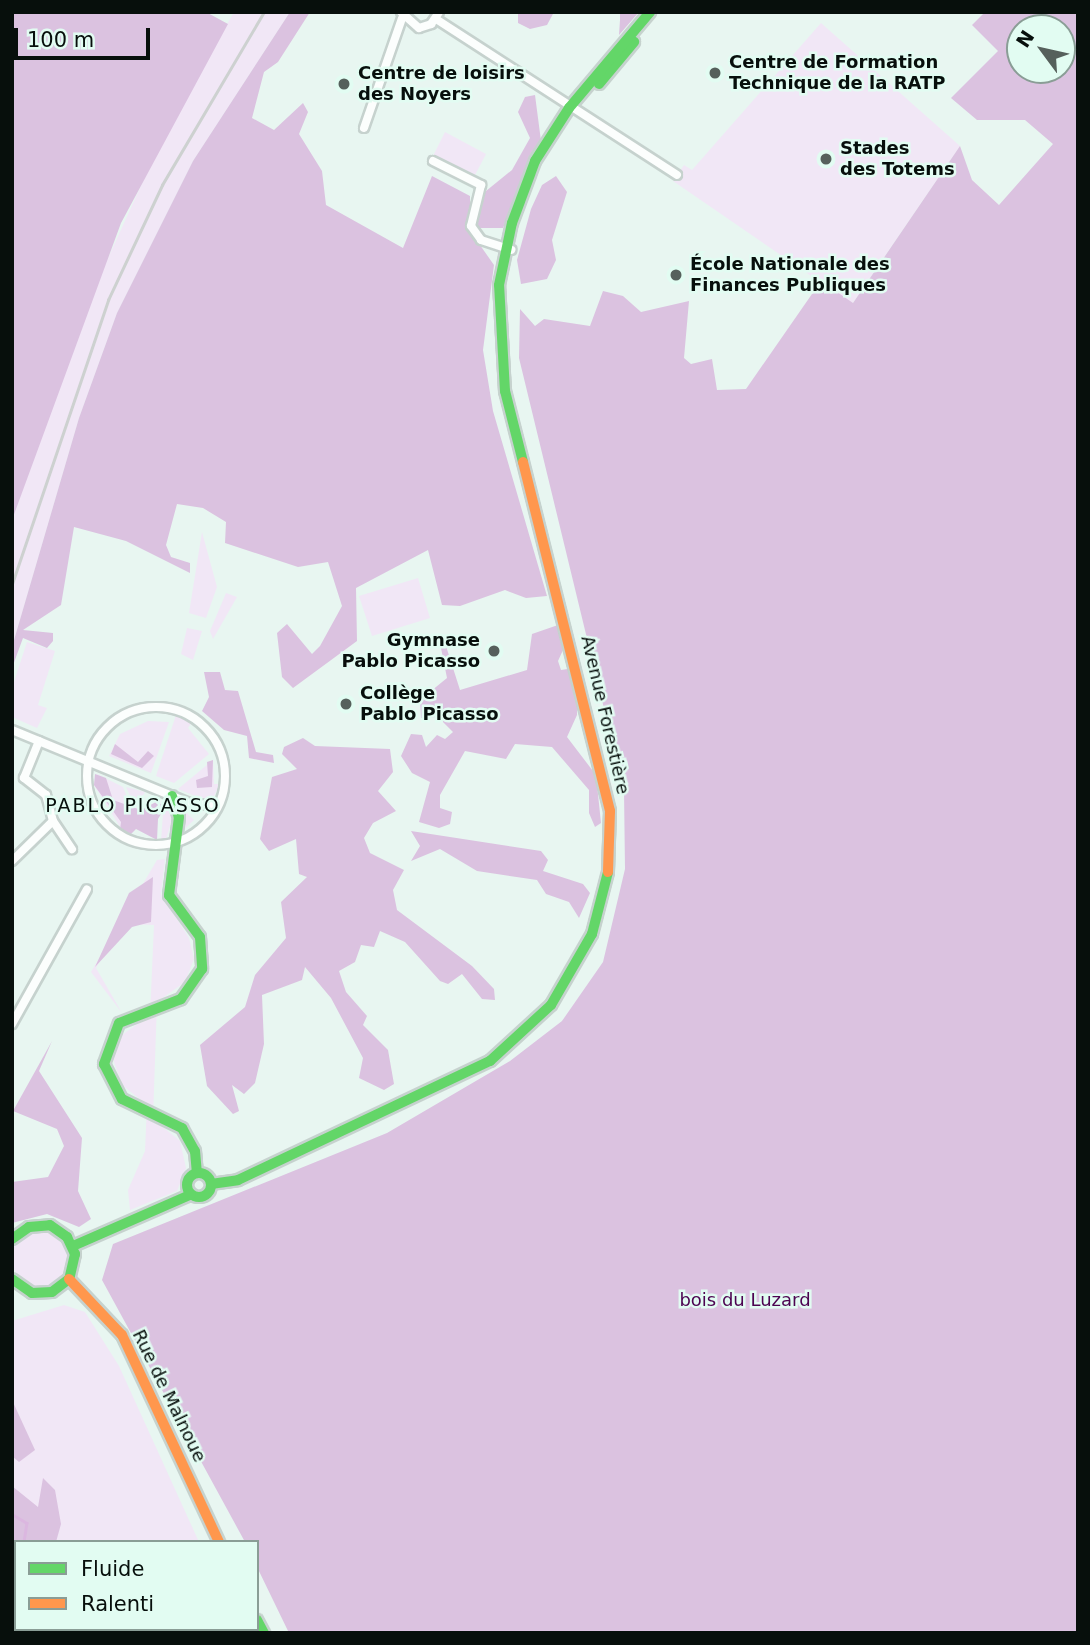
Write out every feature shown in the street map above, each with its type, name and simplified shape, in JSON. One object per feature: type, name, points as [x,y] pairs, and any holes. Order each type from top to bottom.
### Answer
[{"type":"street","points":[[573,108],[650,12]]},
{"type":"street","points":[[573,108],[659,12]]},
{"type":"street","points":[[365,128],[401,15],[419,28],[437,16],[677,175]]},
{"type":"street","name":"Avenue Forestière","points":[[190,1195],[202,1197],[211,1184],[238,1180],[490,1061],[558,996],[600,910],[610,853],[605,782],[505,391],[499,331],[508,249],[533,182],[573,108]]},
{"type":"street","points":[[433,161],[481,185],[471,226],[481,240],[508,249]]},
{"type":"street","points":[[153,707],[181,712],[209,732],[221,752],[225,780],[217,806],[196,830],[175,843],[146,845],[111,830],[91,800],[89,762],[100,736],[120,717],[153,707]]},
{"type":"street","points":[[12,730],[189,803],[217,806]]},
{"type":"street","points":[[39,741],[24,778],[46,795],[52,821],[72,849]]},
{"type":"street","points":[[172,796],[179,817],[169,895],[200,937],[200,975],[181,999],[119,1024],[104,1064],[122,1099],[182,1128],[195,1151],[197,1173],[211,1184]]},
{"type":"street","points":[[189,803],[200,815],[196,830]]},
{"type":"street","points":[[12,861],[52,821]]},
{"type":"street","points":[[12,1032],[12,1024],[87,890]]},
{"type":"street","points":[[73,1246],[190,1195],[187,1180],[197,1173]]},
{"type":"street","points":[[12,1239],[29,1227],[50,1225],[73,1246]]},
{"type":"street","points":[[12,1279],[42,1294],[69,1279],[73,1246]]},
{"type":"street","name":"Rue de Malnoue","points":[[69,1279],[122,1335],[218,1540]]},
{"type":"shaded area","points":[[234,12],[290,12],[193,161],[117,313],[79,418],[12,647],[12,520],[84,311],[165,133]]},
{"type":"shaded area","name":"Stades des Totems","points":[[821,23],[960,146],[852,304],[673,181],[684,165],[692,170]]},
{"type":"shaded area","points":[[445,132],[486,154],[474,177],[433,156]]},
{"type":"shaded area","points":[[202,532],[217,587],[206,618],[189,613]]},
{"type":"shaded area","points":[[418,578],[430,618],[372,636],[359,596]]},
{"type":"shaded area","points":[[226,593],[237,597],[213,639],[210,631]]},
{"type":"shaded area","points":[[187,628],[202,631],[193,660],[181,654]]},
{"type":"shaded area","points":[[27,642],[55,651],[38,705],[47,708],[37,728],[12,717],[12,688]]},
{"type":"shaded area","points":[[176,715],[192,722],[188,728],[209,754],[174,783],[156,776]]},
{"type":"shaded area","points":[[148,721],[169,722],[151,773],[109,756],[120,734]]},
{"type":"shaded area","points":[[213,760],[214,784],[220,784],[214,796],[203,799],[178,789]]},
{"type":"shaded area","points":[[97,774],[123,787],[133,812],[122,830],[94,785]]},
{"type":"shaded area","points":[[126,787],[145,792],[136,808]]},
{"type":"shaded area","points":[[164,800],[174,814],[165,842],[161,841]]},
{"type":"shaded area","points":[[181,808],[194,820],[178,835]]},
{"type":"shaded area","points":[[165,859],[161,894],[189,938],[194,959],[185,982],[157,1002],[153,1119],[180,1141],[186,1168],[177,1191],[130,1210],[128,1190],[145,1151],[147,1105],[122,1085],[113,1059],[122,1035],[150,1015],[154,925],[121,924],[96,968],[122,1013],[91,972],[157,860]]},
{"type":"shaded area","points":[[35,1229],[47,1229],[62,1237],[70,1252],[70,1264],[62,1279],[47,1287],[35,1287],[20,1279],[12,1264],[12,1252],[20,1237]]},
{"type":"shaded area","points":[[64,1305],[85,1312],[119,1366],[198,1540],[14,1540],[12,1573],[12,1321]]},
{"type":"shaded area","points":[[59,1631],[240,1633],[60,1633]]},
{"type":"green space","points":[[12,12],[206,12],[228,24],[121,223],[12,520]]},
{"type":"green space","points":[[290,12],[310,12],[278,62],[264,72],[252,118],[274,130],[303,103],[308,112],[299,134],[322,171],[326,205],[403,248],[432,176],[470,196],[470,204],[512,170],[530,138],[518,112],[525,97],[535,95],[541,141],[503,228],[468,228],[494,265],[483,350],[493,411],[547,596],[526,598],[505,590],[460,606],[442,605],[428,550],[356,588],[357,641],[293,688],[282,677],[277,633],[287,624],[312,654],[320,646],[342,606],[328,562],[298,567],[225,543],[226,522],[203,508],[177,504],[166,545],[171,557],[190,563],[190,573],[126,541],[74,527],[61,605],[23,630],[53,633],[53,641],[47,648],[23,638],[12,668],[12,647],[79,418],[117,313],[193,161]]},
{"type":"green space","points":[[518,12],[554,12],[547,25],[530,29],[518,23]]},
{"type":"green space","points":[[620,12],[639,12],[619,35],[620,20]]},
{"type":"green space","name":"bois du Luzard","points":[[985,12],[1078,12],[1078,1633],[289,1633],[259,1571],[259,1540],[244,1540],[102,1280],[113,1244],[387,1133],[510,1061],[562,1021],[603,962],[625,869],[624,791],[519,358],[520,309],[535,326],[544,319],[590,326],[603,291],[623,296],[641,312],[689,301],[684,358],[691,364],[712,359],[717,390],[746,389],[821,281],[853,303],[960,146],[972,180],[999,205],[1053,144],[1025,120],[977,120],[951,98],[998,51],[972,25]]},
{"type":"green space","points":[[556,176],[567,192],[552,240],[556,260],[547,279],[521,284],[517,260],[531,209],[542,185]]},
{"type":"green space","points":[[558,625],[563,650],[558,661],[561,670],[574,668],[577,685],[577,715],[567,737],[596,775],[601,823],[595,827],[589,813],[589,790],[552,747],[515,744],[506,759],[465,751],[440,795],[440,808],[452,812],[450,824],[439,828],[419,822],[430,782],[412,773],[401,756],[411,734],[422,735],[426,747],[437,735],[445,739],[453,732],[438,717],[421,718],[420,700],[447,678],[441,648],[446,646],[460,690],[527,670],[532,634]]},
{"type":"green space","points":[[204,672],[220,672],[225,690],[238,691],[256,752],[273,755],[274,763],[249,758],[247,736],[224,730],[202,711],[209,697]]},
{"type":"green space","points":[[303,738],[315,746],[390,749],[393,772],[378,791],[396,811],[373,823],[364,838],[370,853],[404,870],[393,890],[397,910],[472,966],[494,989],[495,1000],[482,999],[462,974],[448,984],[440,981],[405,942],[380,931],[374,947],[361,945],[355,962],[339,971],[346,992],[367,1016],[363,1025],[388,1050],[394,1084],[384,1090],[359,1078],[363,1058],[331,998],[305,967],[302,980],[262,995],[264,1044],[255,1083],[244,1094],[232,1085],[239,1111],[233,1114],[207,1086],[200,1045],[245,1007],[255,975],[286,938],[281,902],[307,877],[299,874],[296,839],[269,851],[260,839],[272,777],[297,769],[282,754],[284,747]]},
{"type":"green space","points":[[115,744],[138,762],[148,751],[154,756],[142,768],[111,754]]},
{"type":"green space","points":[[213,760],[212,787],[197,788],[196,780],[208,776],[207,762]]},
{"type":"green space","points":[[95,774],[106,778],[113,800],[141,810],[156,802],[166,806],[158,819],[157,840],[136,829],[130,835],[120,830],[121,822],[94,785]]},
{"type":"green space","points":[[411,831],[541,851],[548,860],[543,871],[583,884],[590,893],[579,918],[569,902],[546,894],[537,880],[477,871],[440,849],[411,861],[420,846]]},
{"type":"green space","points":[[153,877],[151,922],[132,927],[95,967],[129,893]]},
{"type":"green space","points":[[52,1041],[39,1071],[82,1138],[78,1191],[91,1219],[79,1227],[47,1214],[12,1223],[12,1182],[48,1177],[64,1146],[57,1129],[13,1111]]},
{"type":"green space","points":[[12,1400],[35,1450],[19,1462],[12,1456]]},
{"type":"green space","points":[[43,1478],[55,1490],[61,1524],[57,1540],[14,1540],[14,1631],[62,1633],[12,1633],[12,1486],[38,1507]]},
{"type":"waterway","points":[[12,1514],[27,1523],[24,1540]]},
{"type":"railway","points":[[12,584],[108,300],[162,185],[264,12]]},
{"type":"traffic: fast","points":[[523,462],[505,391],[499,285],[512,223],[535,161],[569,108],[650,12]]},
{"type":"traffic: fast","points":[[599,84],[634,42]]},
{"type":"traffic: fast","points":[[172,796],[179,817],[169,895],[200,937],[202,969],[181,999],[119,1023],[104,1064],[122,1099],[182,1128],[195,1151],[197,1173]]},
{"type":"traffic: fast","points":[[211,1184],[238,1180],[490,1061],[551,1005],[592,934],[608,872]]},
{"type":"traffic: fast","points":[[194,1173],[204,1173],[211,1180],[211,1185],[211,1190],[204,1197],[194,1197],[187,1190],[187,1180],[194,1173]]},
{"type":"traffic: fast","points":[[73,1246],[190,1195]]},
{"type":"traffic: fast","points":[[12,1239],[29,1227],[50,1225],[67,1237],[75,1254],[69,1279],[52,1292],[32,1293],[12,1279]]},
{"type":"traffic: fast","points":[[259,1624],[264,1633]]},
{"type":"traffic: slow","points":[[523,462],[610,811],[608,872]]},
{"type":"traffic: slow","points":[[69,1279],[122,1335],[218,1540]]},
{"type":"place","name":"Centre de Formation Technique de la RATP","points":[[715,73]]},
{"type":"place","name":"Centre de loisirs des Noyers","points":[[344,84]]},
{"type":"place","name":"Stades des Totems","points":[[826,159]]},
{"type":"place","name":"École Nationale des Finances Publiques","points":[[676,275]]},
{"type":"place","name":"Gymnase Pablo Picasso","points":[[494,651]]},
{"type":"place","name":"Collège Pablo Picasso","points":[[346,704]]},
{"type":"district","name":"PABLO PICASSO","points":[[133,806]]}]
